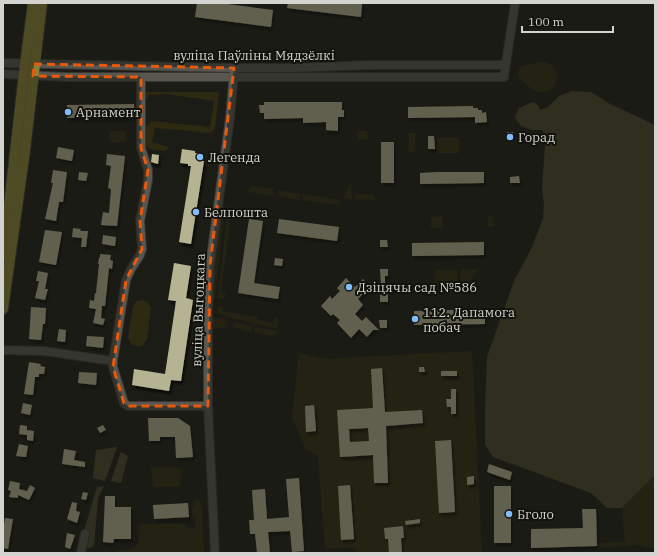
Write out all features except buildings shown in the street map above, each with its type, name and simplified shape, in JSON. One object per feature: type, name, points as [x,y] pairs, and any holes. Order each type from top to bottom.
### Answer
[{"type":"main road","points":[[30,64],[33,3]]},
{"type":"main road","points":[[3,257],[28,76],[42,3]]},
{"type":"main road","points":[[3,309],[25,151],[28,76]]},
{"type":"street","points":[[505,65],[515,3]]},
{"type":"street","name":"вуліца Паўліны Мядзёлкі","points":[[3,63],[234,72],[504,77],[505,65],[378,65],[291,68],[234,72],[140,77],[28,76],[3,74]]},
{"type":"street","name":"вуліца Выгоцкага","points":[[215,553],[208,406],[207,332],[210,265],[230,118],[234,72]]},
{"type":"street","points":[[140,77],[141,148],[148,170],[148,180],[140,221],[142,249],[126,280],[113,367],[124,403],[128,406],[208,406]]},
{"type":"street","points":[[3,350],[44,351],[113,361]]},
{"type":"street","points":[[81,553],[85,534]]},
{"type":"highlighted area","points":[[34,64],[234,68],[210,265],[208,406],[128,406],[124,403],[113,367],[126,280],[142,249],[140,221],[148,170],[141,148],[141,77],[33,76]]},
{"type":"shaded area","points":[[539,62],[548,63],[554,67],[557,72],[555,84],[546,92],[533,90],[518,77],[519,67]]},
{"type":"shaded area","points":[[572,91],[591,92],[610,104],[655,125],[655,475],[622,508],[607,508],[591,493],[493,457],[485,445],[487,357],[514,281],[531,249],[543,219],[544,205],[542,186],[546,134],[542,130],[533,130],[521,126],[515,118],[519,108],[533,102],[538,105],[540,110],[548,107],[559,96]]},
{"type":"shaded area","points":[[144,92],[217,92],[219,94],[215,129],[210,133],[155,128],[152,142],[169,147],[166,151],[150,149],[146,146],[144,132],[146,126],[152,121],[210,127],[214,101],[166,94],[148,95],[148,99],[144,97]]},
{"type":"shaded area","points":[[110,131],[126,131],[126,142],[110,142]]},
{"type":"shaded area","points":[[357,131],[367,131],[368,139],[358,140]]},
{"type":"shaded area","points":[[409,133],[416,133],[415,152],[408,152]]},
{"type":"shaded area","points":[[437,138],[459,138],[459,153],[437,153]]},
{"type":"shaded area","points":[[351,182],[352,199],[343,198]]},
{"type":"shaded area","points":[[249,186],[275,189],[272,191],[274,196],[248,192],[250,188]]},
{"type":"shaded area","points":[[278,190],[301,194],[299,196],[300,200],[277,196],[279,194]]},
{"type":"shaded area","points":[[302,194],[340,200],[339,205],[302,200]]},
{"type":"shaded area","points":[[354,194],[374,195],[375,200],[355,199]]},
{"type":"shaded area","points":[[225,205],[215,299],[211,298],[220,207]]},
{"type":"shaded area","points":[[228,207],[236,208],[235,213],[231,213],[221,292],[225,293],[225,298],[220,299],[218,297]]},
{"type":"shaded area","points":[[492,215],[493,227],[489,227],[487,225],[488,217]]},
{"type":"shaded area","points":[[442,216],[443,228],[431,228],[431,217]]},
{"type":"shaded area","points":[[478,269],[466,286],[460,284],[461,270]]},
{"type":"shaded area","points":[[435,270],[457,270],[457,284],[435,285]]},
{"type":"shaded area","points":[[143,300],[148,303],[151,308],[147,339],[143,345],[138,347],[131,344],[128,337],[133,306],[137,301]]},
{"type":"shaded area","points":[[218,306],[224,307],[223,311],[257,317],[257,320],[273,323],[274,318],[278,319],[277,329],[230,318],[217,313]]},
{"type":"shaded area","points":[[210,316],[228,320],[225,322],[226,327],[210,330]]},
{"type":"shaded area","points":[[234,322],[252,326],[251,332],[232,327]]},
{"type":"shaded area","points":[[255,327],[277,331],[275,337],[254,332]]},
{"type":"shaded area","points":[[472,351],[482,553],[359,553],[354,548],[325,549],[318,456],[305,448],[292,417],[299,353],[319,358],[335,359]]},
{"type":"shaded area","points":[[117,447],[105,481],[93,478],[96,450]]},
{"type":"shaded area","points":[[121,452],[128,456],[121,483],[111,481]]},
{"type":"shaded area","points":[[172,466],[182,470],[180,486],[153,487],[151,467]]},
{"type":"shaded area","points":[[655,475],[655,549],[637,545],[597,548],[597,543],[625,542],[622,508]]},
{"type":"shaded area","points":[[104,486],[98,498],[94,546],[87,549],[90,533],[84,531],[97,487]]},
{"type":"shaded area","points":[[195,498],[200,501],[202,510],[204,553],[109,553],[134,548],[138,544],[140,524],[185,524],[187,528],[195,528],[196,515],[192,516],[191,508],[194,505]]},
{"type":"place","name":"Арнамент","points":[[68,112]]},
{"type":"place","name":"Горад","points":[[510,137]]},
{"type":"place","name":"Легенда","points":[[200,157]]},
{"type":"place","name":"Белпошта","points":[[196,212]]},
{"type":"place","name":"Дзіцячы сад №586","points":[[349,287]]},
{"type":"place","name":"112. Дапамога побач","points":[[415,319]]},
{"type":"place","name":"Бголо","points":[[509,514]]}]
